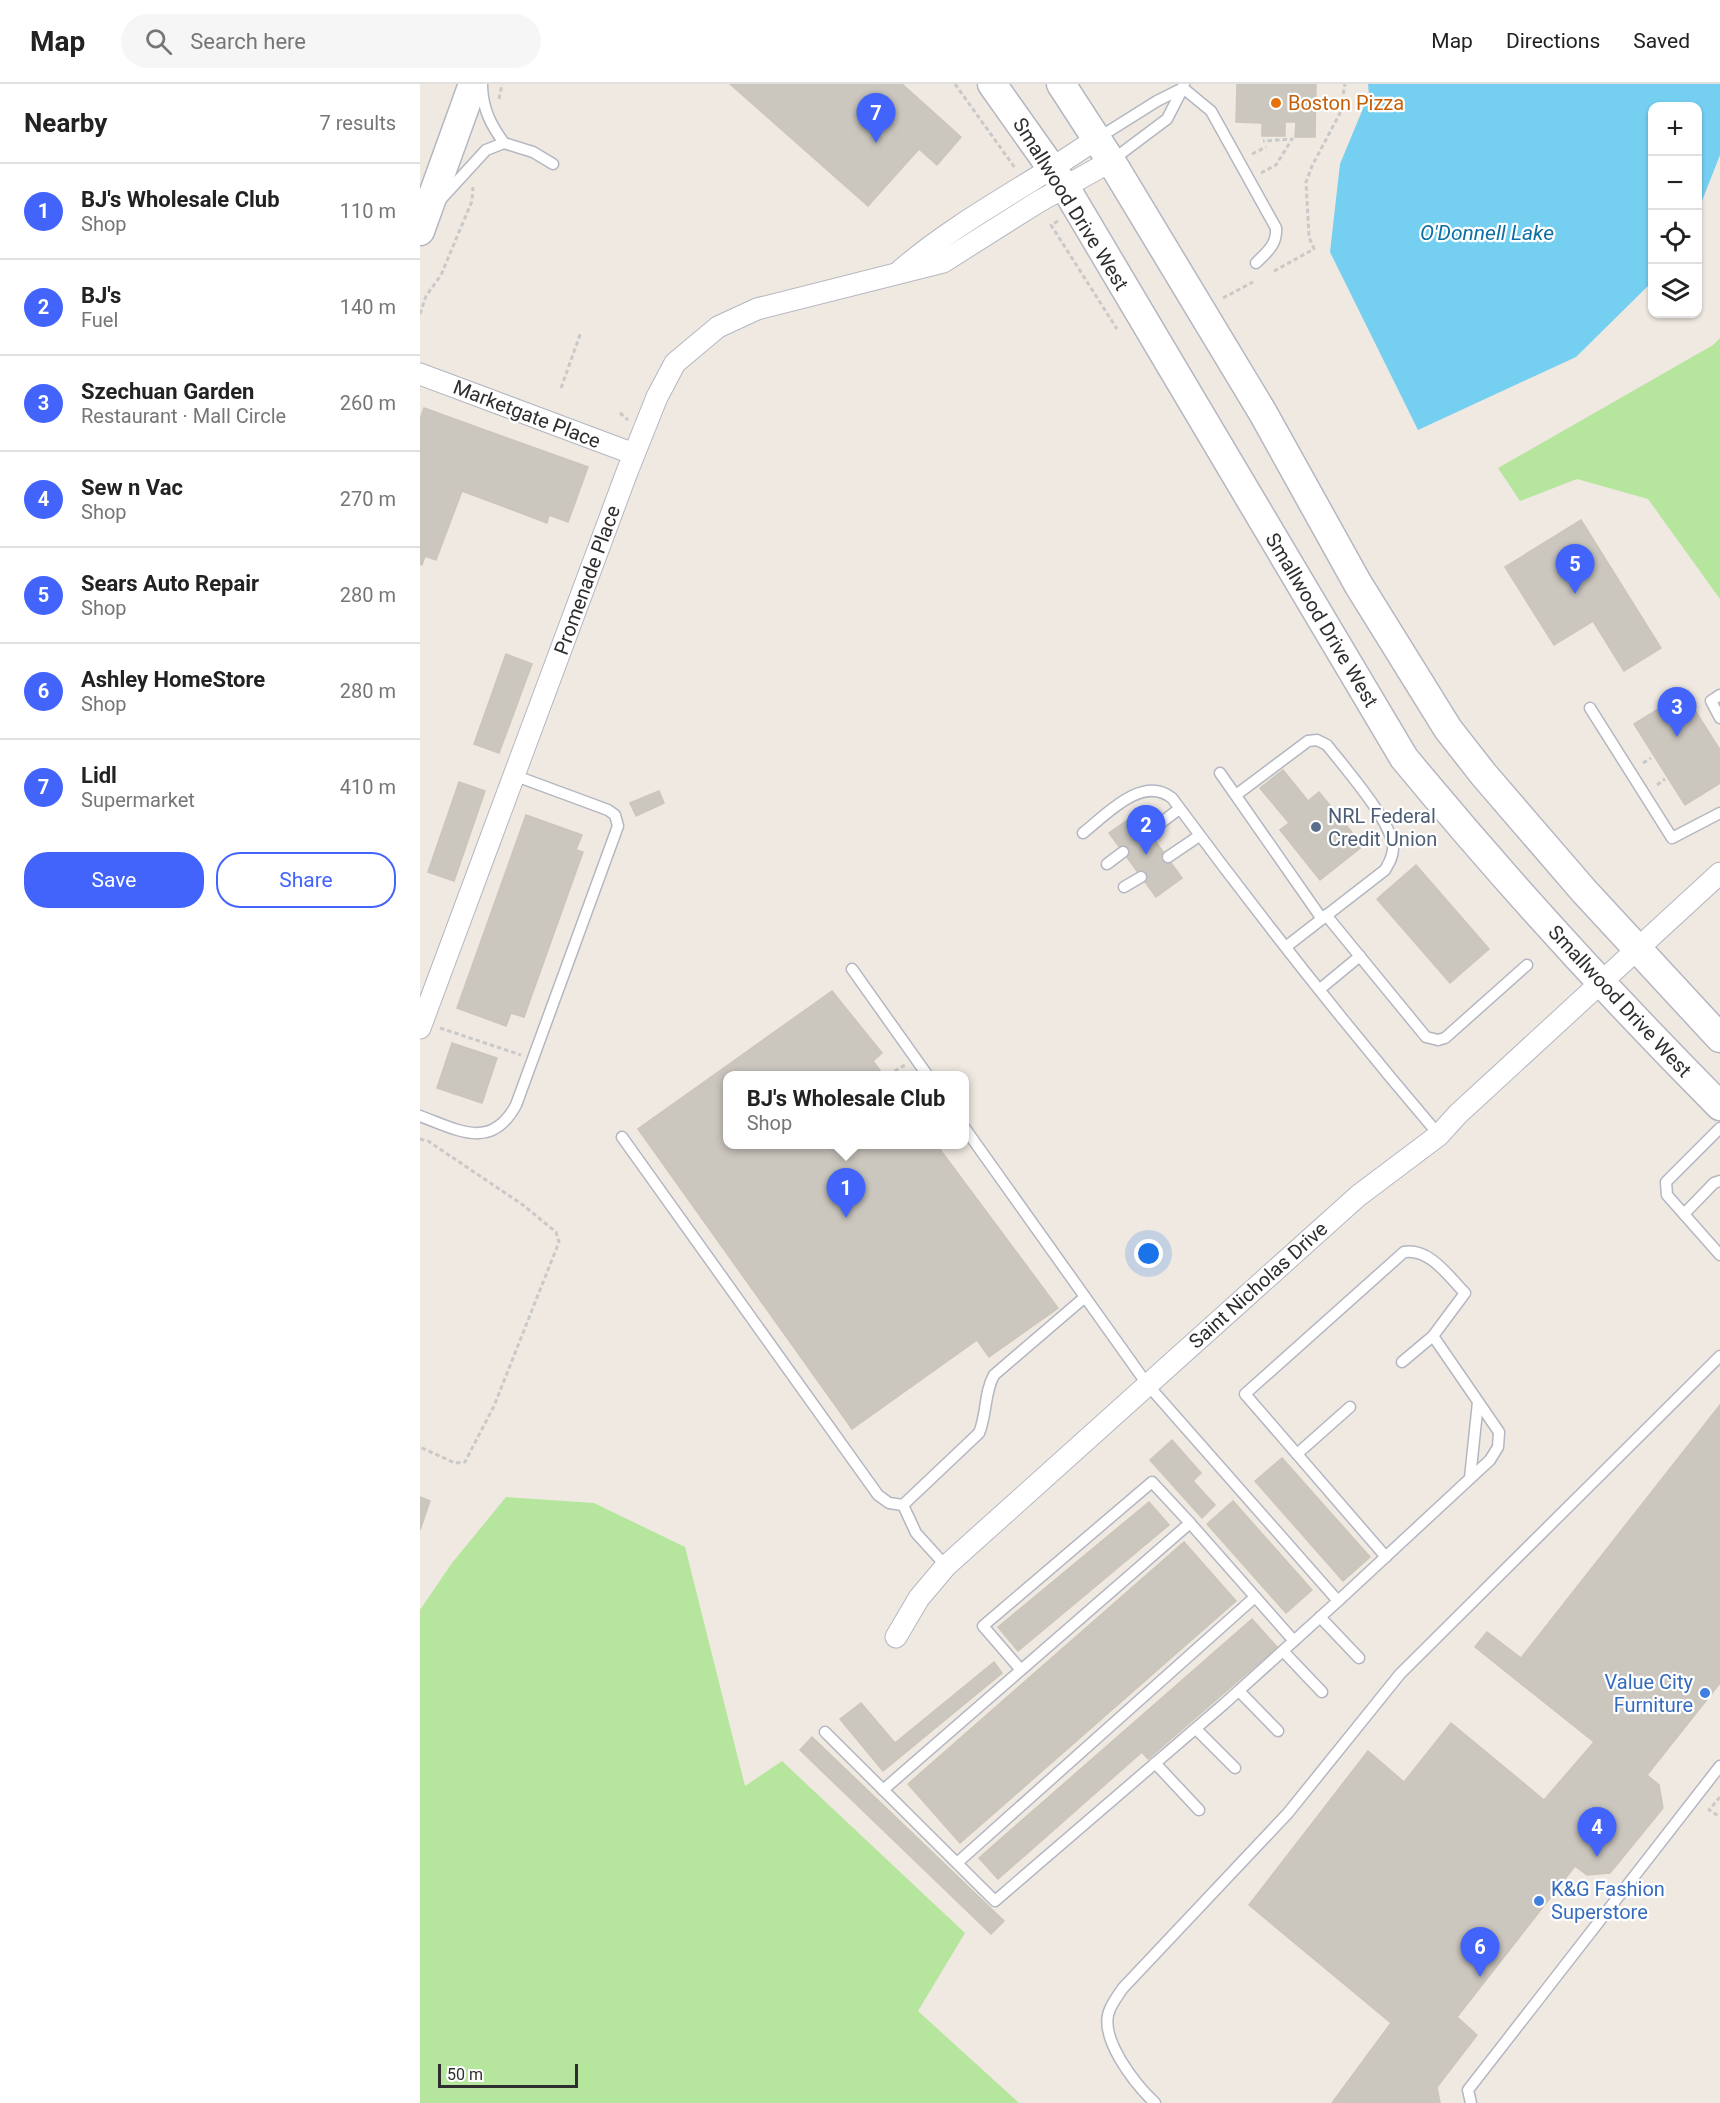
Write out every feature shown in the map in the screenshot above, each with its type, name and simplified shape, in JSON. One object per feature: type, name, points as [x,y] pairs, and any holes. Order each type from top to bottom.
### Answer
[{"type":"main road","points":[[422,225],[473,84]]},
{"type":"main road","name":"Smallwood Drive West","points":[[992,84],[1059,178],[1404,758],[1459,825],[1601,984],[1720,1106]]},
{"type":"main road","points":[[1061,84],[1104,150],[1263,412],[1358,584],[1448,729],[1484,775],[1720,1038]]},
{"type":"street","name":"Promenade Place","points":[[430,1028],[516,776],[634,454],[657,397],[675,363],[710,332],[733,318],[757,309],[896,274],[932,243],[1059,178],[1104,150]]},
{"type":"street","name":"Marketgate Place","points":[[420,374],[634,454]]},
{"type":"street","name":"Saint Nicholas Drive","points":[[896,1637],[920,1598],[946,1566],[1358,1196],[1439,1135],[1458,1114],[1639,950],[1720,873]]},
{"type":"lane","points":[[482,84],[483,103],[490,123],[504,143],[533,152],[553,164]]},
{"type":"lane","points":[[1104,150],[1167,119],[1184,86]]},
{"type":"lane","points":[[1104,150],[1157,101],[1184,86]]},
{"type":"lane","points":[[1184,86],[1211,111],[1276,228],[1276,238],[1272,248],[1256,263]]},
{"type":"lane","points":[[422,225],[468,167],[486,150],[504,143]]},
{"type":"lane","points":[[1720,695],[1711,701],[1720,718]]},
{"type":"lane","points":[[1590,708],[1672,838],[1720,813]]},
{"type":"lane","points":[[1236,795],[1308,741],[1317,740],[1327,746],[1369,800],[1392,837],[1392,858],[1385,870],[1287,946]]},
{"type":"lane","points":[[1220,773],[1324,917],[1426,1037],[1438,1040],[1527,964]]},
{"type":"lane","points":[[420,1116],[470,1134],[483,1134],[508,1119],[516,1105],[618,826],[615,815],[608,810],[516,776]]},
{"type":"lane","points":[[1083,833],[1123,802],[1143,792],[1166,794],[1439,1135]]},
{"type":"lane","points":[[1149,832],[1179,808]]},
{"type":"lane","points":[[1168,857],[1199,836]]},
{"type":"lane","points":[[1107,864],[1123,852]]},
{"type":"lane","points":[[1124,888],[1141,877]]},
{"type":"lane","points":[[1320,989],[1360,957]]},
{"type":"lane","points":[[852,969],[924,1071]]},
{"type":"lane","points":[[1720,1128],[1666,1182],[1667,1195],[1720,1255]]},
{"type":"lane","points":[[969,1134],[1147,1384],[1338,1600]]},
{"type":"lane","points":[[622,1137],[879,1495],[889,1503],[903,1504],[980,1433],[985,1421],[989,1384],[994,1375],[1085,1297]]},
{"type":"lane","points":[[1684,1214],[1714,1183],[1720,1181]]},
{"type":"lane","points":[[1386,1557],[1245,1394],[1404,1252],[1415,1251],[1430,1258],[1465,1293],[1433,1336],[1402,1362]]},
{"type":"lane","points":[[825,1732],[995,1900],[1239,1691],[1490,1460],[1498,1447],[1499,1432],[1433,1336]]},
{"type":"lane","points":[[1155,2103],[1140,2089],[1110,2042],[1108,2011],[1123,1989],[1288,1813],[1400,1674],[1720,1356]]},
{"type":"lane","points":[[1470,1478],[1478,1402]]},
{"type":"lane","points":[[1297,1454],[1350,1407]]},
{"type":"lane","points":[[1021,1670],[983,1626],[1152,1482],[1294,1641]]},
{"type":"lane","points":[[903,1504],[916,1533],[946,1566]]},
{"type":"lane","points":[[883,1790],[1190,1522]]},
{"type":"lane","points":[[957,1863],[1255,1597]]},
{"type":"lane","points":[[1320,1617],[1359,1658]]},
{"type":"lane","points":[[1283,1651],[1322,1692]]},
{"type":"lane","points":[[1239,1691],[1278,1731]]},
{"type":"lane","points":[[1196,1729],[1235,1768]]},
{"type":"lane","points":[[1155,1762],[1199,1810]]},
{"type":"lane","points":[[1471,2103],[1468,2090],[1720,1766]]},
{"type":"path","points":[[955,84],[1016,170]]},
{"type":"path","points":[[1274,271],[1314,249],[1309,237],[1306,182],[1340,114],[1345,84]]},
{"type":"path","points":[[1263,141],[1292,139],[1276,165]]},
{"type":"path","points":[[420,314],[426,296],[441,275],[452,252],[472,201],[472,189],[476,183]]},
{"type":"path","points":[[1051,215],[1059,220],[1051,225],[1116,329]]},
{"type":"path","points":[[1223,298],[1253,282]]},
{"type":"path","points":[[561,388],[581,332]]},
{"type":"path","points":[[1395,827],[1411,813]]},
{"type":"path","points":[[430,1028],[533,1059]]},
{"type":"path","points":[[420,1139],[428,1140],[523,1206],[556,1232],[559,1242],[494,1406],[465,1462],[455,1463],[420,1447]]},
{"type":"path","points":[[1720,1797],[1709,1810],[1720,1817]]},
{"type":"green space","points":[[1720,338],[1720,599],[1648,499],[1577,479],[1520,501],[1498,468],[1713,345]]},
{"type":"green space","points":[[506,1497],[594,1503],[685,1547],[745,1786],[782,1761],[965,1933],[918,2011],[1019,2103],[420,2103],[420,1610],[452,1563]]},
{"type":"water","name":"O'Donnell Lake","points":[[1368,84],[1720,84],[1720,155],[1702,201],[1702,102],[1648,102],[1648,286],[1576,357],[1418,430],[1330,252],[1340,164],[1369,94]]},
{"type":"building","points":[[730,84],[902,84],[961,137],[937,165],[919,149],[868,206]]},
{"type":"building","name":"Boston Pizza","points":[[1237,84],[1316,84],[1315,137],[1295,137],[1296,122],[1285,122],[1285,136],[1262,136],[1262,123],[1236,122]]},
{"type":"building","points":[[424,408],[588,467],[568,522],[549,515],[547,523],[462,491],[436,560],[425,556],[422,565],[420,564],[420,419]]},
{"type":"building","points":[[1581,520],[1661,648],[1624,671],[1593,621],[1554,645],[1505,567]]},
{"type":"building","points":[[506,654],[532,664],[499,753],[474,744]]},
{"type":"building","points":[[1684,693],[1720,750],[1720,783],[1685,805],[1634,724]]},
{"type":"building","name":"NRL Federal Credit Union","points":[[1283,770],[1308,801],[1319,792],[1363,846],[1320,880],[1280,830],[1289,823],[1260,788]]},
{"type":"building","points":[[459,782],[485,791],[454,881],[428,872]]},
{"type":"building","points":[[659,791],[664,803],[636,816],[630,803]]},
{"type":"building","points":[[1136,814],[1182,878],[1156,897],[1109,833]]},
{"type":"building","points":[[526,815],[582,835],[576,850],[583,852],[524,1017],[511,1013],[506,1026],[457,1008]]},
{"type":"building","points":[[1416,865],[1489,949],[1450,983],[1377,899]]},
{"type":"building","points":[[832,991],[882,1053],[873,1061],[880,1071],[723,1071],[723,1149],[940,1149],[1058,1308],[989,1357],[977,1340],[852,1429],[638,1129]]},
{"type":"building","points":[[452,1043],[497,1058],[482,1103],[437,1088]]},
{"type":"building","points":[[1720,1405],[1720,1683],[1647,1775],[1659,1785],[1663,1808],[1610,1873],[1587,1875],[1575,1866],[1457,2017],[1477,2035],[1437,2087],[1440,2103],[1332,2103],[1391,2023],[1249,1905],[1368,1751],[1404,1782],[1451,1723],[1544,1800],[1594,1742],[1475,1647],[1487,1632],[1521,1658]]},
{"type":"building","points":[[1172,1440],[1201,1473],[1193,1481],[1215,1505],[1202,1518],[1150,1460]]},
{"type":"building","points":[[1282,1458],[1370,1557],[1343,1581],[1255,1481]]},
{"type":"building","points":[[420,1497],[430,1501],[420,1530]]},
{"type":"building","points":[[1233,1501],[1312,1590],[1286,1613],[1207,1524]]},
{"type":"building","points":[[1149,1502],[1169,1525],[1018,1651],[998,1627]]},
{"type":"building","points":[[1184,1542],[1236,1601],[960,1843],[908,1784]]},
{"type":"building","points":[[1252,1619],[1277,1647],[1148,1759],[1142,1752],[998,1879],[979,1858]]},
{"type":"building","points":[[994,1662],[1002,1673],[883,1771],[840,1719],[861,1703],[895,1743]]},
{"type":"building","points":[[812,1737],[1004,1921],[991,1934],[800,1750]]},
{"type":"place","name":"Boston Pizza","points":[[1276,103]]},
{"type":"place","name":"Lidl","points":[[876,143]]},
{"type":"place","name":"Sears Auto Repair","points":[[1575,594]]},
{"type":"place","name":"Szechuan Garden","points":[[1677,737]]},
{"type":"place","name":"NRL Federal Credit Union","points":[[1316,827]]},
{"type":"place","name":"BJ's","points":[[1146,855]]},
{"type":"place","name":"BJ's Wholesale Club","points":[[846,1218]]},
{"type":"place","name":"Value City Furniture","points":[[1705,1693]]},
{"type":"place","name":"Sew n Vac","points":[[1597,1857]]},
{"type":"place","name":"K&G Fashion Superstore","points":[[1539,1901]]},
{"type":"place","name":"Ashley HomeStore","points":[[1480,1977]]}]
